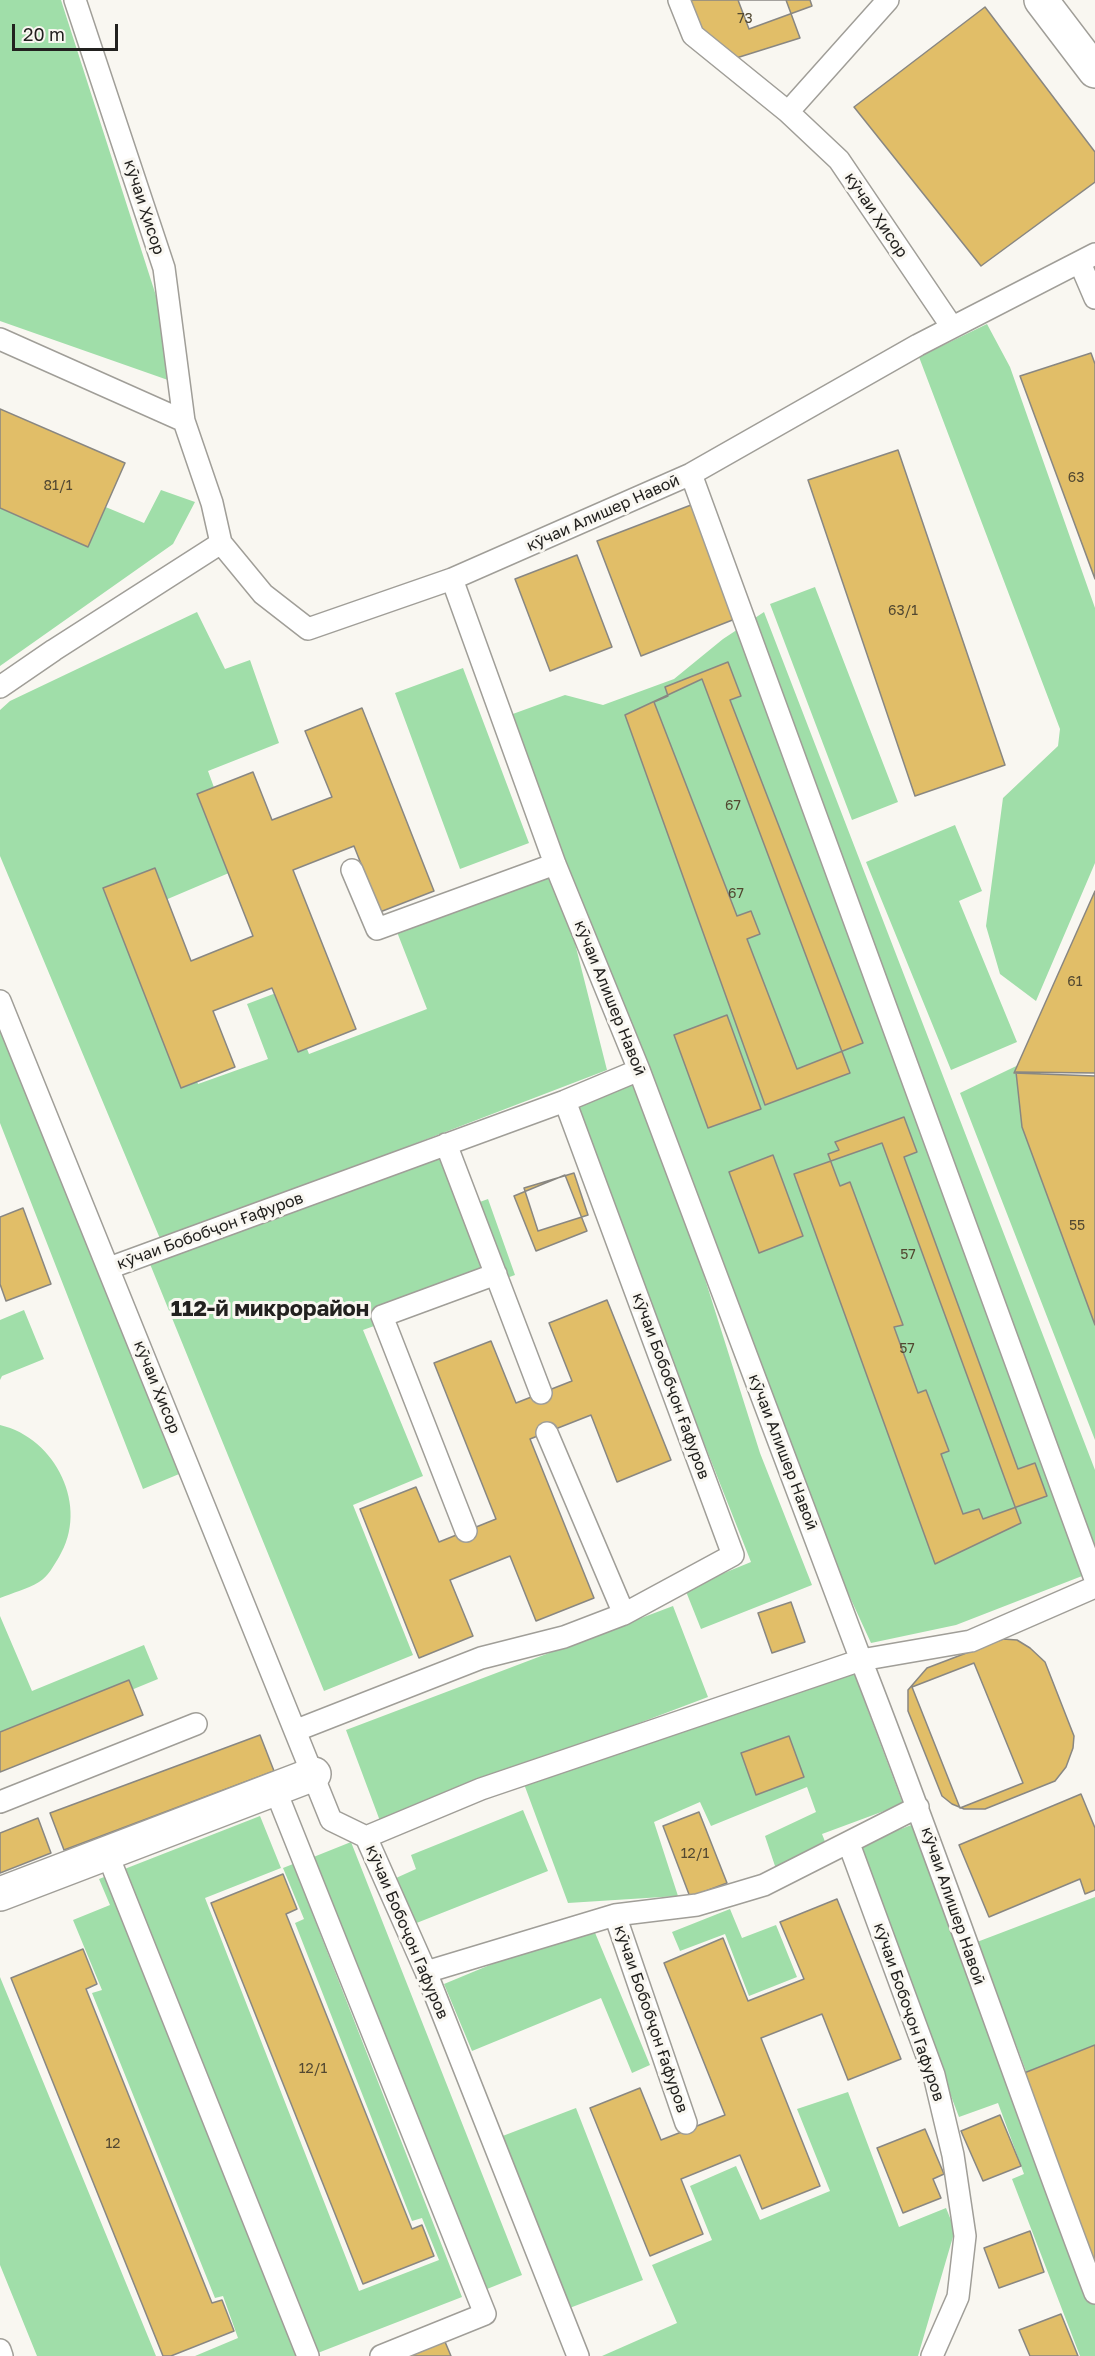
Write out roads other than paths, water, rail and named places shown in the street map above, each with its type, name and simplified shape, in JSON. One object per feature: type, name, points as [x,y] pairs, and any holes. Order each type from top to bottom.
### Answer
[{"type":"street","points":[[1041,0],[1095,71]]},
{"type":"street","points":[[0,1894],[314,1774]]},
{"type":"lane","name":"кӯчаи Ҳисор","points":[[75,0],[164,268],[184,421],[212,503],[221,543]]},
{"type":"lane","name":"кӯчаи Ҳисор","points":[[679,0],[693,34],[788,112],[839,160],[952,327]]},
{"type":"lane","points":[[788,112],[888,0]]},
{"type":"lane","name":"кӯчаи Алишер Навоӣ","points":[[1095,298],[1088,259],[952,327],[691,474],[452,579],[555,864],[639,1070],[918,1807],[1017,2087],[1095,2293]]},
{"type":"lane","points":[[0,339],[184,421]]},
{"type":"lane","name":"кӯчаи Алишер Навоӣ","points":[[691,474],[1095,1579]]},
{"type":"lane","points":[[0,687],[221,543],[263,594],[309,629],[452,579]]},
{"type":"lane","points":[[352,870],[377,929],[555,864]]},
{"type":"lane","name":"кӯчаи Ҳисор","points":[[0,1001],[314,1774]]},
{"type":"lane","name":"кӯчаи Бобобҷон Ғафуров","points":[[109,1268],[565,1101],[639,1070]]},
{"type":"lane","name":"кӯчаи Бобобҷон Ғафуров","points":[[297,1730],[481,1658],[564,1637],[624,1614],[733,1555],[565,1101]]},
{"type":"lane","points":[[447,1144],[541,1393]]},
{"type":"lane","points":[[466,1531],[382,1316],[496,1274]]},
{"type":"lane","points":[[546,1433],[624,1614]]},
{"type":"lane","points":[[366,1837],[492,1785],[861,1660],[971,1641],[1095,1587]]},
{"type":"lane","points":[[0,1802],[196,1724]]},
{"type":"lane","name":"кӯчаи Бобоҷон Гафуров","points":[[314,1774],[331,1820],[366,1837],[426,1972],[578,2356]]},
{"type":"lane","points":[[275,1789],[485,2314],[381,2356]]},
{"type":"lane","name":"кӯчаи Бобобҷон Ғафуров","points":[[426,1972],[615,1915],[697,1905],[753,1888],[849,1844],[918,1807]]},
{"type":"lane","name":"кӯчаи Бобоҷон Гафуров","points":[[849,1844],[934,2075],[953,2155],[965,2236],[964,2246],[958,2297],[932,2356]]},
{"type":"lane","points":[[107,1853],[308,2356]]},
{"type":"lane","name":"кӯчаи Бобобҷон Ғафуров","points":[[615,1915],[686,2123]]},
{"type":"lane","points":[[0,2350],[2,2356]]},
{"type":"district","name":"112-й микрорайон","points":[[270,1309]]}]
